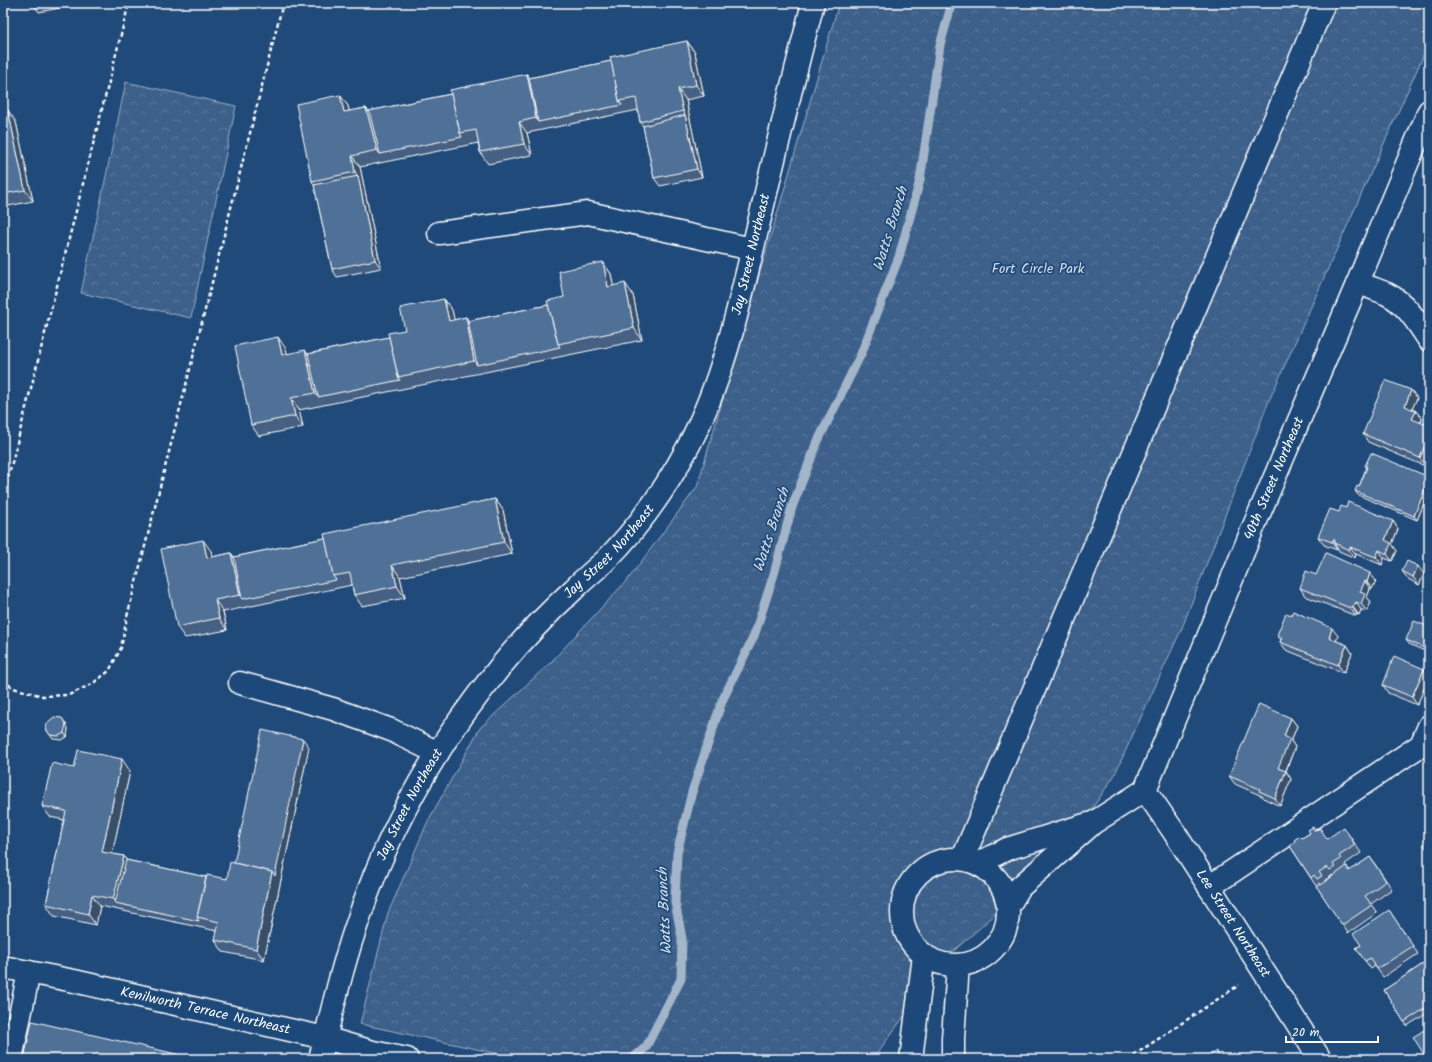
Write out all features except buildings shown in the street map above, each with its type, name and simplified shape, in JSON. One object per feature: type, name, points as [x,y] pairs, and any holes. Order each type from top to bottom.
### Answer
[{"type":"street","name":"Jay Street Northeast","points":[[323,1049],[348,952],[366,899],[393,834],[412,797],[438,753],[500,666],[550,612],[604,562],[629,535],[651,507],[689,445],[705,412],[718,379],[741,295],[813,3]]},
{"type":"street","points":[[971,861],[1324,3]]},
{"type":"street","name":"40th Street Northeast","points":[[1145,790],[1253,528],[1429,111]]},
{"type":"street","points":[[439,233],[588,214],[752,249]]},
{"type":"street","points":[[1358,282],[1387,294],[1404,306],[1429,340]]},
{"type":"street","points":[[240,683],[333,709],[391,730],[438,753]]},
{"type":"street","points":[[1208,887],[1426,743]]},
{"type":"street","points":[[1009,905],[1020,887],[1093,823],[1145,790]]},
{"type":"street","name":"Lee Street Northeast","points":[[1145,790],[1174,832],[1320,1059]]},
{"type":"street","points":[[971,861],[993,874],[1003,888],[1009,905],[1008,922],[1002,938],[991,952],[976,962],[958,965],[940,963],[924,955],[912,943],[904,926],[902,908],[906,891],[915,876],[929,865],[945,859],[971,861],[1093,823]]},
{"type":"street","points":[[911,1059],[924,955]]},
{"type":"street","points":[[952,1059],[958,965]]},
{"type":"street","name":"Kenilworth Terrace Northeast","points":[[3,967],[29,972],[323,1049],[373,1052],[407,1059]]},
{"type":"street","points":[[11,1059],[29,972]]},
{"type":"path","points":[[3,498],[129,3]]},
{"type":"path","points":[[3,680],[13,688],[43,696],[69,695],[92,684],[109,671],[121,648],[129,609],[283,3]]},
{"type":"path","points":[[3,470],[10,471]]},
{"type":"path","points":[[1128,1059],[1262,970]]},
{"type":"green space","name":"Fort Circle Park","points":[[839,3],[1429,3],[1429,43],[1268,403],[1182,628],[1114,776],[1058,859],[948,956],[873,1059],[523,1059],[360,1024],[388,913],[428,821],[480,728],[551,662],[629,578],[697,487]]},
{"type":"green space","points":[[126,82],[236,106],[191,318],[81,293]]},
{"type":"waterway","name":"Watts Branch","points":[[632,1059],[646,1047],[681,979],[682,938],[675,902],[677,853],[692,792],[722,701],[754,636],[774,574],[792,507],[817,443],[861,354],[899,257],[920,180],[940,45],[952,3]]}]
